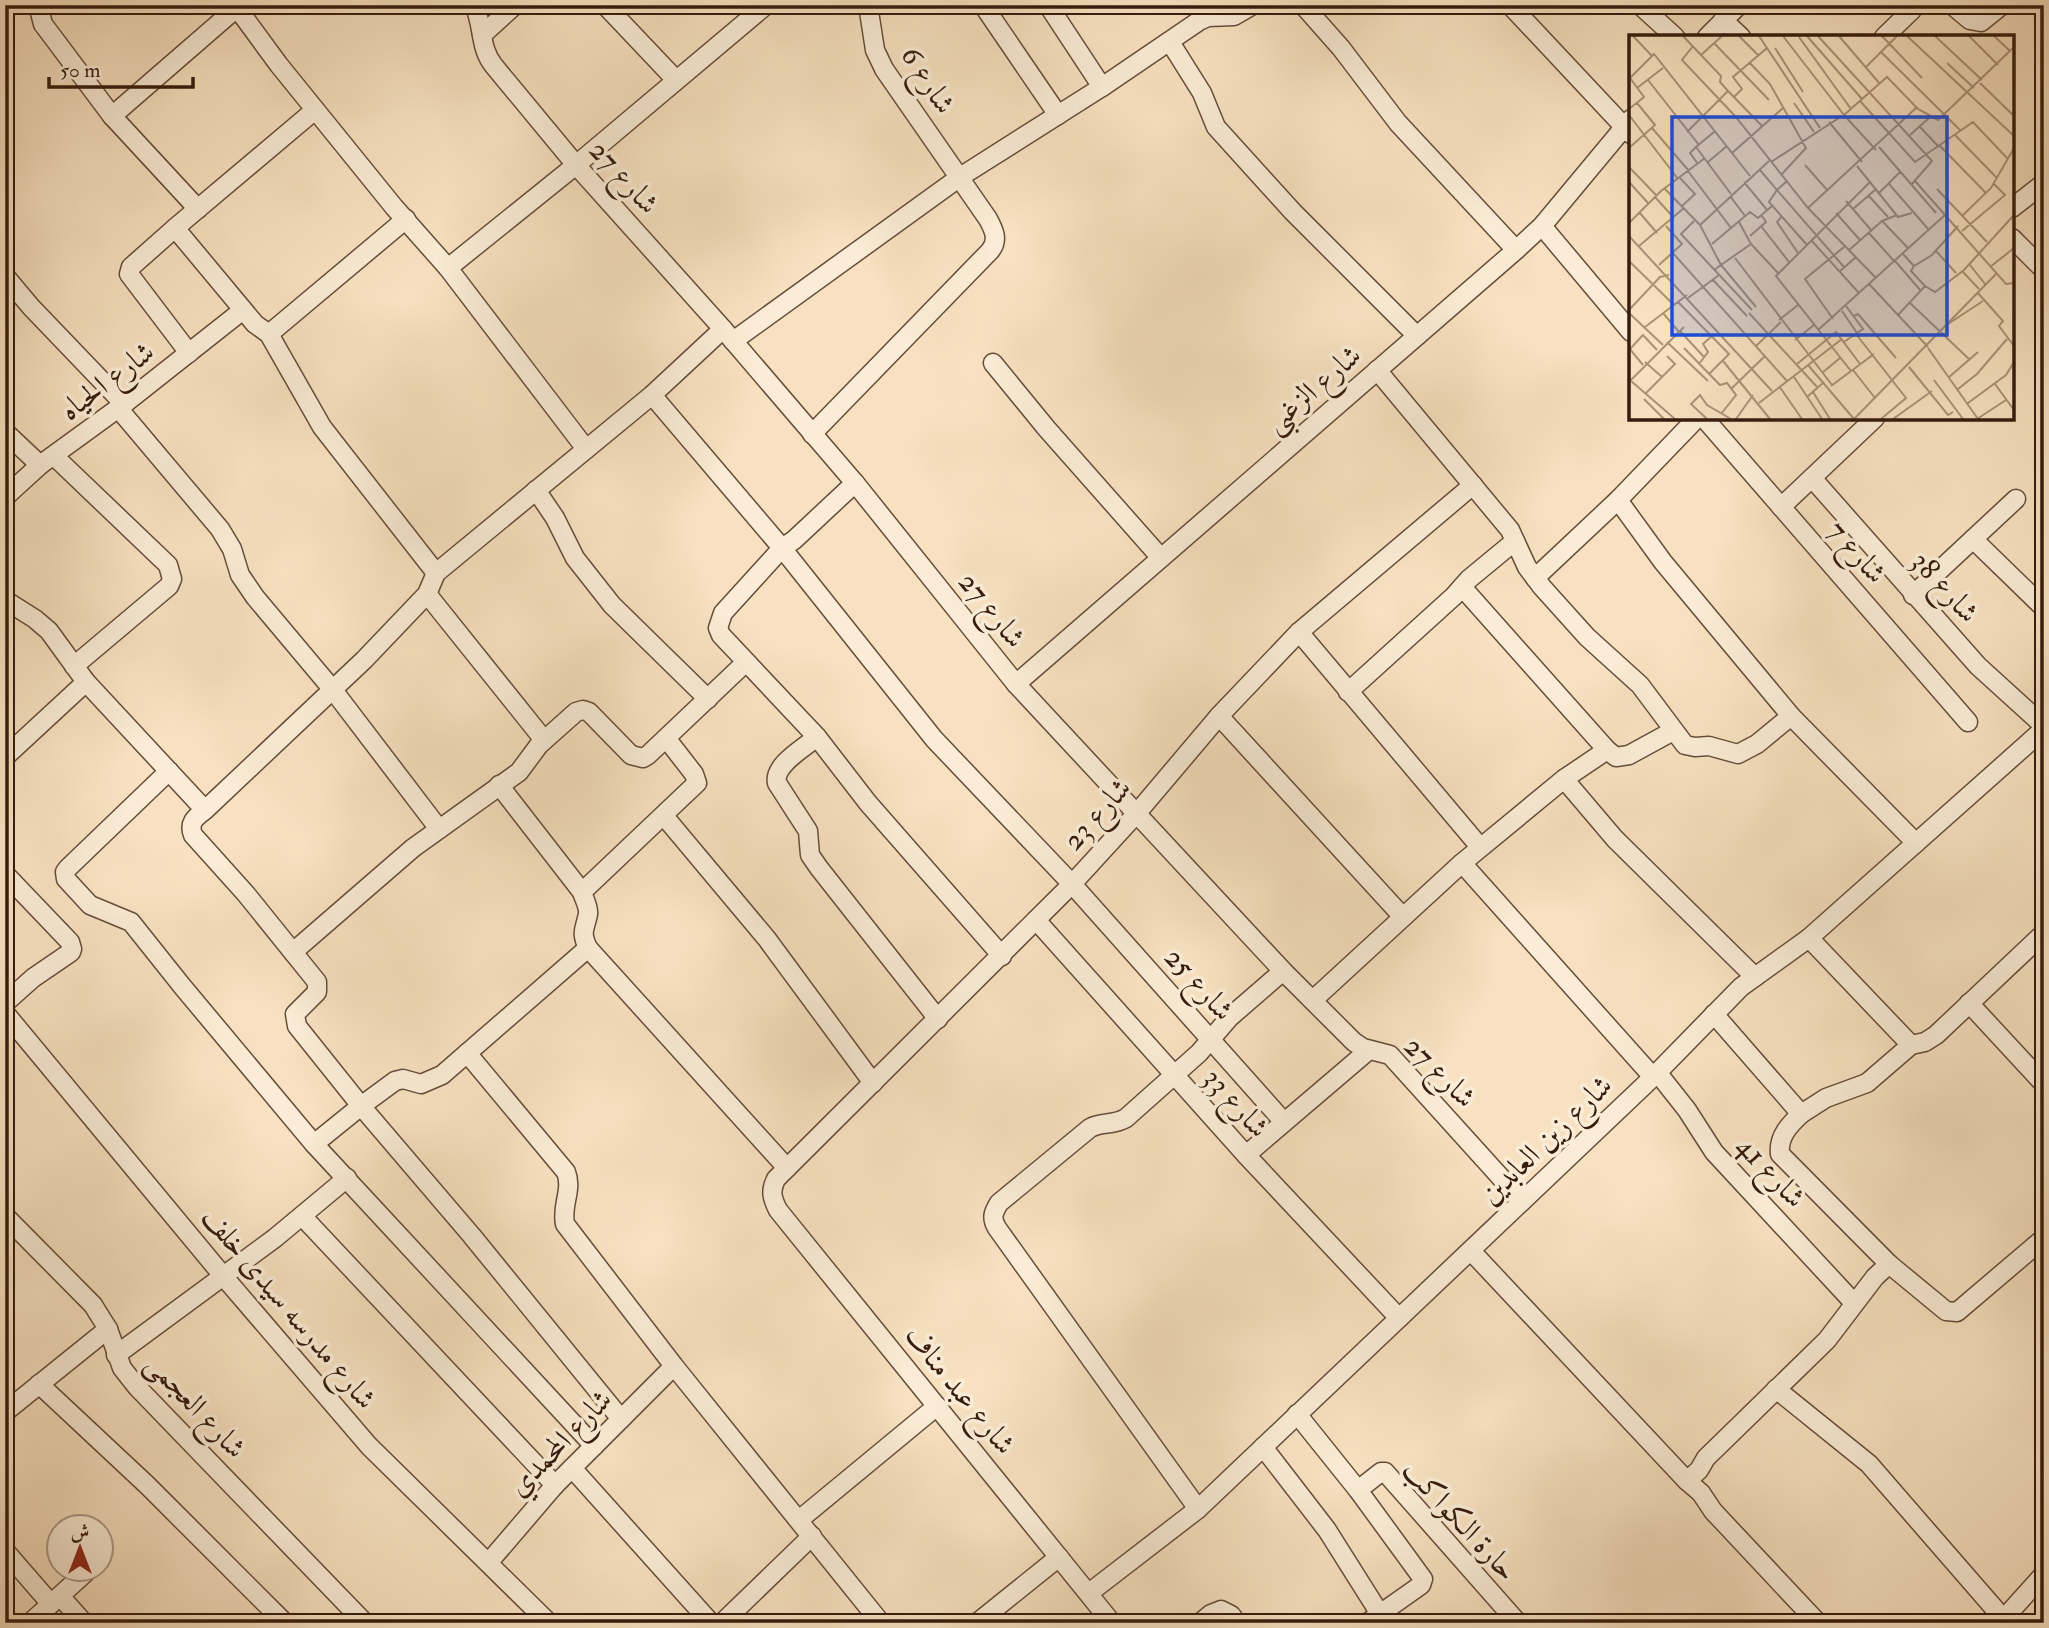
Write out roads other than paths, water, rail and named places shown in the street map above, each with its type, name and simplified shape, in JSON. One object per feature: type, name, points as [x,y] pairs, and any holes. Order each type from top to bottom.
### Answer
[{"type":"street","points":[[38,5],[43,24],[112,116],[198,209]]},
{"type":"street","name":"شارع 27","points":[[474,5],[480,20],[484,52],[489,60],[576,165],[728,335],[855,483],[1016,684],[1283,971],[1354,1042],[1369,1050],[1383,1051],[1390,1055],[1522,1201]]},
{"type":"street","points":[[482,35],[515,5]]},
{"type":"street","points":[[605,5],[676,80]]},
{"type":"street","points":[[448,268],[576,165],[766,5]]},
{"type":"street","name":"شارع 6","points":[[812,433],[993,247],[996,234],[960,177],[884,69],[875,50],[868,5]]},
{"type":"street","points":[[983,5],[1058,115]]},
{"type":"street","points":[[1048,5],[1102,88]]},
{"type":"street","points":[[621,1419],[297,1026],[295,1014],[315,995],[318,988],[313,976],[246,894],[193,835],[192,820],[364,660],[427,594],[436,573],[728,335],[960,177],[1102,88],[1199,21],[1208,17],[1234,16],[1253,5]]},
{"type":"street","points":[[1303,5],[1341,48],[1398,124],[1516,250]]},
{"type":"street","points":[[1510,5],[1629,127]]},
{"type":"street","points":[[1640,5],[1673,35]]},
{"type":"street","points":[[1709,35],[1739,5]]},
{"type":"street","points":[[1952,5],[1970,20],[1981,22],[2001,5]]},
{"type":"street","points":[[112,116],[237,6],[315,110],[448,268],[586,449]]},
{"type":"street","points":[[1886,35],[1912,7]]},
{"type":"street","points":[[1723,20],[1739,35]]},
{"type":"street","points":[[1170,42],[1202,93],[1216,127],[1293,212],[1417,336]]},
{"type":"street","points":[[189,353],[129,274],[131,267],[315,110]]},
{"type":"street","name":"شارع الزغبى","points":[[1016,684],[1516,250],[1542,226],[1629,127]]},
{"type":"street","points":[[2014,206],[2044,183]]},
{"type":"street","points":[[269,334],[406,219]]},
{"type":"street","points":[[1542,226],[1629,330]]},
{"type":"street","points":[[175,228],[255,324],[269,334],[323,426],[436,573]]},
{"type":"street","points":[[2014,240],[2044,270]]},
{"type":"street","points":[[5,276],[121,406],[220,528],[232,549],[240,575],[255,597],[333,690],[439,829]]},
{"type":"street","name":"شارع الحياه","points":[[5,497],[47,461],[243,310]]},
{"type":"street","points":[[993,363],[1055,439],[1161,558]]},
{"type":"street","points":[[1377,370],[1510,530],[1535,578],[1587,637],[1640,685],[1685,745],[1738,754],[1757,744],[1791,716]]},
{"type":"street","name":"شارع 25","points":[[652,395],[782,548],[934,740],[1072,884],[1283,1121]]},
{"type":"street","points":[[1535,578],[1618,500],[1695,420]]},
{"type":"street","name":"شارع 7","points":[[1706,420],[1968,722]]},
{"type":"street","points":[[1781,507],[1873,420]]},
{"type":"street","points":[[5,432],[47,461],[168,565],[172,574],[169,586],[74,666]]},
{"type":"street","name":"شارع 38","points":[[1812,478],[1978,666],[2044,727]]},
{"type":"street","points":[[855,483],[782,548],[719,620],[718,628],[746,663],[817,737],[868,803],[1002,956]]},
{"type":"street","name":"شارع 23","points":[[771,1189],[776,1179],[1072,884],[1137,813],[1219,716],[1299,632],[1473,485]]},
{"type":"street","points":[[536,490],[555,518],[575,558],[612,605],[708,699]]},
{"type":"street","points":[[1913,595],[2016,499]]},
{"type":"street","points":[[1618,500],[1663,562],[1791,716],[1916,843]]},
{"type":"street","points":[[1973,539],[2044,608]]},
{"type":"street","points":[[1348,692],[1486,564],[1515,541]]},
{"type":"street","points":[[1462,587],[1616,757],[1629,755],[1673,731]]},
{"type":"street","points":[[427,594],[544,740]]},
{"type":"street","points":[[5,600],[36,619],[49,631],[86,682],[205,810]]},
{"type":"street","points":[[1299,632],[1480,847]]},
{"type":"street","points":[[293,952],[413,848],[519,772],[544,740],[576,712],[583,709],[592,715],[627,752],[636,757],[648,755],[746,663]]},
{"type":"street","points":[[6,753],[86,682]]},
{"type":"street","points":[[1219,716],[1403,917]]},
{"type":"street","name":"شارع زين العابدين","points":[[1088,1594],[1198,1509],[1655,1075],[1741,987],[1809,938],[2044,727]]},
{"type":"street","points":[[817,737],[782,767],[776,775],[777,783],[808,831],[810,855],[938,1019]]},
{"type":"street","points":[[582,892],[695,786],[697,780],[666,738]]},
{"type":"street","points":[[1313,1000],[1480,847],[1564,779],[1607,750]]},
{"type":"street","points":[[169,771],[68,868],[65,872],[66,879],[90,905],[131,922],[314,1144],[594,1446]]},
{"type":"street","points":[[1564,779],[1615,839],[1755,977]]},
{"type":"street","points":[[499,785],[582,892],[588,916],[583,928],[588,948],[787,1168]]},
{"type":"street","points":[[664,816],[767,939],[873,1083]]},
{"type":"street","name":"شارع 41","points":[[1462,863],[1687,1110],[1714,1152],[1854,1303]]},
{"type":"street","points":[[5,874],[70,942],[72,949],[68,955],[33,978],[5,1003]]},
{"type":"street","name":"شارع 33","points":[[1036,920],[1246,1155],[1399,1318]]},
{"type":"street","points":[[2044,933],[1936,1035],[1925,1042],[1912,1045],[1867,1083],[1826,1098],[1801,1114],[1784,1133],[1779,1145],[1780,1154],[1889,1264],[1946,1311],[1957,1312],[2044,1238]]},
{"type":"street","points":[[1809,938],[1912,1045]]},
{"type":"street","points":[[314,1144],[395,1081],[403,1079],[422,1084],[435,1079],[588,948]]},
{"type":"street","points":[[1198,1509],[992,1220],[999,1203],[1090,1128],[1101,1124],[1114,1124],[1126,1118],[1199,1053],[1230,1017],[1283,971]]},
{"type":"street","points":[[1969,1003],[2044,1084]]},
{"type":"street","name":"شارع مدرسه سيدى خلف","points":[[5,1013],[224,1277],[369,1446],[549,1623]]},
{"type":"street","points":[[1714,1014],[1801,1114]]},
{"type":"street","points":[[1246,1155],[1369,1050]]},
{"type":"street","points":[[467,1053],[562,1167],[570,1185],[563,1207],[565,1224],[674,1366],[881,1623]]},
{"type":"street","points":[[116,1355],[224,1277],[346,1178]]},
{"type":"street","name":"شارع عبد مناف","points":[[771,1189],[778,1210],[1112,1623]]},
{"type":"street","name":"شارع العجمى","points":[[5,1216],[93,1305],[108,1329],[122,1368],[137,1387],[365,1623]]},
{"type":"street","points":[[302,1216],[555,1485]]},
{"type":"street","points":[[1471,1251],[1701,1493],[1713,1511],[1818,1623]]},
{"type":"street","points":[[1687,1481],[1699,1470],[1706,1458],[1827,1340],[1854,1303],[1889,1264]]},
{"type":"street","points":[[9,1403],[39,1384],[108,1329]]},
{"type":"street","name":"شارع المحمدي","points":[[489,1562],[555,1485],[674,1366]]},
{"type":"street","points":[[39,1384],[157,1494],[285,1623]]},
{"type":"street","points":[[1776,1389],[1868,1464],[2004,1621],[2044,1574]]},
{"type":"street","points":[[799,1520],[937,1406]]},
{"type":"street","points":[[1262,1447],[1326,1530],[1374,1618],[1423,1581],[1358,1490],[1297,1414]]},
{"type":"street","points":[[572,1468],[711,1623]]},
{"type":"street","name":"حارة الكواكب","points":[[1358,1490],[1381,1472],[1385,1472],[1518,1623]]},
{"type":"street","points":[[722,1623],[812,1536]]},
{"type":"street","points":[[5,1551],[84,1623]]},
{"type":"street","points":[[977,1623],[1059,1557]]},
{"type":"street","points":[[30,1623],[75,1582]]},
{"type":"street","points":[[1200,1623],[1210,1614],[1221,1610],[1231,1615],[1237,1623]]}]
